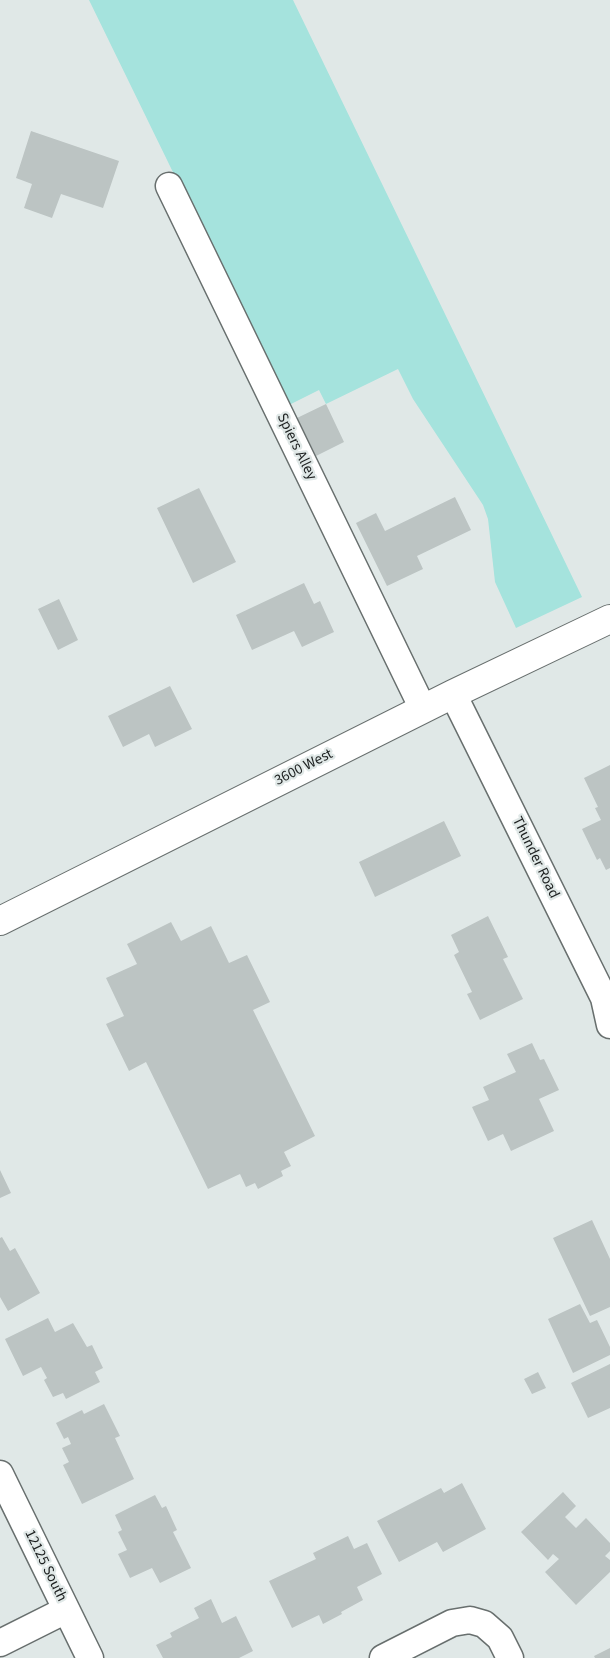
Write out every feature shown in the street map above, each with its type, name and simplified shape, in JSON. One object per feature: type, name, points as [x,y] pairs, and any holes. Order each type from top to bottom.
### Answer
[{"type":"main road","name":"3600 West","points":[[0,921],[453,694],[610,619]]},
{"type":"street","name":"Spiers Alley","points":[[169,186],[423,709]]},
{"type":"street","name":"Thunder Road","points":[[453,694],[604,998],[610,1025]]},
{"type":"street","name":"12125 South","points":[[0,1474],[90,1658]]},
{"type":"street","points":[[0,1643],[66,1610]]},
{"type":"street","points":[[383,1658],[452,1623],[470,1620],[484,1624],[505,1648]]},
{"type":"shaded area","points":[[89,0],[293,0],[582,597],[516,628],[495,582],[488,519],[483,505],[413,399],[398,369],[326,404],[319,390],[287,406]]},
{"type":"building","points":[[31,131],[119,161],[103,208],[61,194],[52,218],[24,208],[32,184],[16,178]]},
{"type":"building","points":[[326,404],[344,442],[316,456],[297,418]]},
{"type":"building","points":[[199,488],[236,562],[193,583],[157,508]]},
{"type":"building","points":[[455,497],[471,530],[417,556],[423,569],[387,586],[356,523],[376,513],[385,531]]},
{"type":"building","points":[[304,583],[314,604],[320,601],[334,632],[302,647],[294,631],[252,650],[236,615]]},
{"type":"building","points":[[59,599],[78,640],[58,650],[38,609]]},
{"type":"building","points":[[170,686],[192,729],[155,747],[149,734],[123,747],[108,716]]},
{"type":"building","points":[[610,765],[610,868],[606,870],[600,858],[597,860],[582,829],[601,820],[595,808],[598,807],[584,778]]},
{"type":"building","points":[[444,821],[461,856],[375,897],[359,862]]},
{"type":"building","points":[[488,916],[508,957],[503,959],[523,999],[480,1020],[467,994],[472,992],[454,955],[459,952],[451,935]]},
{"type":"building","points":[[171,922],[181,941],[211,926],[229,963],[247,955],[270,1002],[253,1010],[315,1136],[284,1152],[291,1166],[281,1171],[283,1176],[258,1189],[255,1183],[246,1187],[240,1174],[208,1189],[146,1062],[129,1071],[106,1024],[124,1016],[106,978],[137,964],[127,944]]},
{"type":"building","points":[[532,1043],[540,1060],[544,1059],[559,1090],[539,1099],[554,1131],[511,1151],[503,1134],[488,1141],[472,1107],[489,1100],[483,1087],[516,1072],[507,1054]]},
{"type":"building","points":[[0,1170],[11,1193],[0,1198]]},
{"type":"building","points":[[592,1220],[610,1259],[610,1307],[590,1316],[553,1238]]},
{"type":"building","points":[[2,1237],[10,1251],[15,1248],[40,1293],[8,1311],[0,1297],[0,1238]]},
{"type":"building","points":[[580,1304],[590,1323],[597,1320],[610,1347],[610,1355],[573,1373],[548,1319]]},
{"type":"building","points":[[48,1318],[55,1332],[73,1323],[87,1347],[92,1345],[103,1368],[95,1372],[100,1382],[66,1399],[63,1393],[53,1397],[44,1380],[47,1378],[41,1367],[23,1376],[5,1339]]},
{"type":"building","points":[[610,1364],[610,1408],[588,1418],[571,1383]]},
{"type":"building","points":[[538,1372],[546,1388],[532,1394],[524,1379]]},
{"type":"building","points":[[104,1404],[120,1436],[115,1438],[134,1479],[82,1504],[63,1465],[69,1462],[62,1448],[71,1444],[68,1437],[64,1439],[56,1423],[82,1410],[84,1414]]},
{"type":"building","points":[[462,1483],[486,1529],[443,1552],[437,1542],[399,1562],[377,1521],[441,1488],[444,1493]]},
{"type":"building","points":[[563,1492],[576,1506],[565,1517],[576,1528],[586,1518],[610,1543],[610,1551],[605,1556],[610,1560],[610,1572],[576,1605],[545,1572],[559,1559],[553,1554],[548,1560],[521,1532]]},
{"type":"building","points":[[155,1495],[162,1508],[166,1506],[177,1530],[173,1532],[191,1568],[160,1583],[152,1568],[130,1578],[118,1554],[127,1550],[118,1532],[122,1530],[115,1515]]},
{"type":"building","points":[[348,1536],[354,1549],[367,1543],[382,1574],[357,1587],[363,1600],[341,1612],[342,1614],[323,1624],[319,1615],[292,1628],[269,1581],[316,1559],[313,1553]]},
{"type":"building","points":[[211,1599],[222,1623],[236,1616],[253,1651],[239,1658],[163,1658],[156,1645],[172,1637],[170,1633],[199,1618],[194,1608]]},
{"type":"building","points":[[610,1648],[610,1658],[595,1658],[594,1656]]}]
